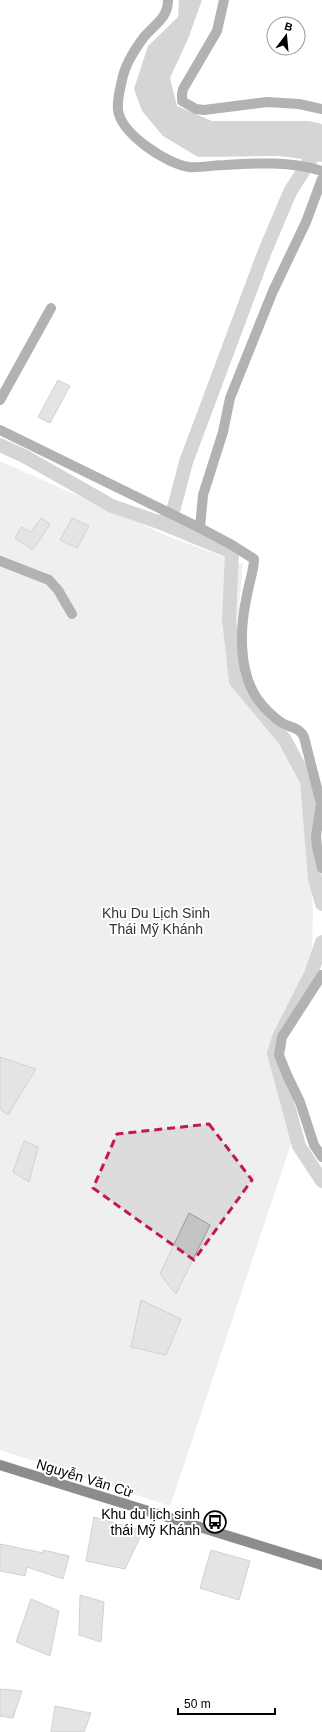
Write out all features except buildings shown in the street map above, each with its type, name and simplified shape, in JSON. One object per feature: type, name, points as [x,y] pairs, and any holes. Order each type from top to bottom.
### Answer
[{"type":"main road","name":"Nguyễn Văn Cừ","points":[[0,1465],[322,1565]]},
{"type":"street","points":[[168,0],[166,13],[136,48],[122,77],[118,110],[125,125],[134,136],[163,156],[183,165],[197,167],[261,163],[292,164],[321,173],[306,222],[274,291],[230,398],[222,432],[203,495],[200,528]]},
{"type":"street","points":[[224,0],[217,32],[183,89],[182,101],[196,109],[204,110],[214,110],[267,102],[299,104],[322,109]]},
{"type":"street","points":[[0,400],[51,308]]},
{"type":"street","points":[[0,430],[232,544],[254,558],[242,616],[241,630],[246,671],[254,693],[262,704],[284,724],[300,731],[304,737],[321,804],[316,836],[318,854],[322,868]]},
{"type":"street","points":[[0,561],[49,580],[58,590],[72,614]]},
{"type":"street","points":[[322,976],[282,1037],[279,1055],[300,1102],[314,1145],[322,1157]]},
{"type":"highlighted area","points":[[209,1124],[252,1180],[194,1260],[93,1188],[117,1134]]},
{"type":"green space","name":"Khu Du Lịch Sinh Thái Mỹ Khánh","points":[[0,461],[170,537],[243,564],[232,682],[299,764],[313,909],[312,960],[269,1048],[295,1132],[170,1506],[0,1450]]},
{"type":"shaded area","points":[[179,0],[202,0],[188,39],[170,78],[177,106],[212,121],[309,121],[322,124],[322,162],[280,156],[198,157],[163,136],[142,111],[134,89],[148,46],[178,17]]},
{"type":"waterway","points":[[0,445],[24,456],[112,506],[161,523],[174,508],[186,462],[265,251],[290,192],[322,141]]},
{"type":"waterway","points":[[161,523],[232,552],[229,619],[236,681],[285,740],[307,781],[315,879],[322,904]]},
{"type":"waterway","points":[[322,942],[311,974],[280,1035],[274,1053],[299,1146],[322,1181]]},
{"type":"place","name":"Khu du lịch sinh thái Mỹ Khánh","points":[[215,1522]]}]
